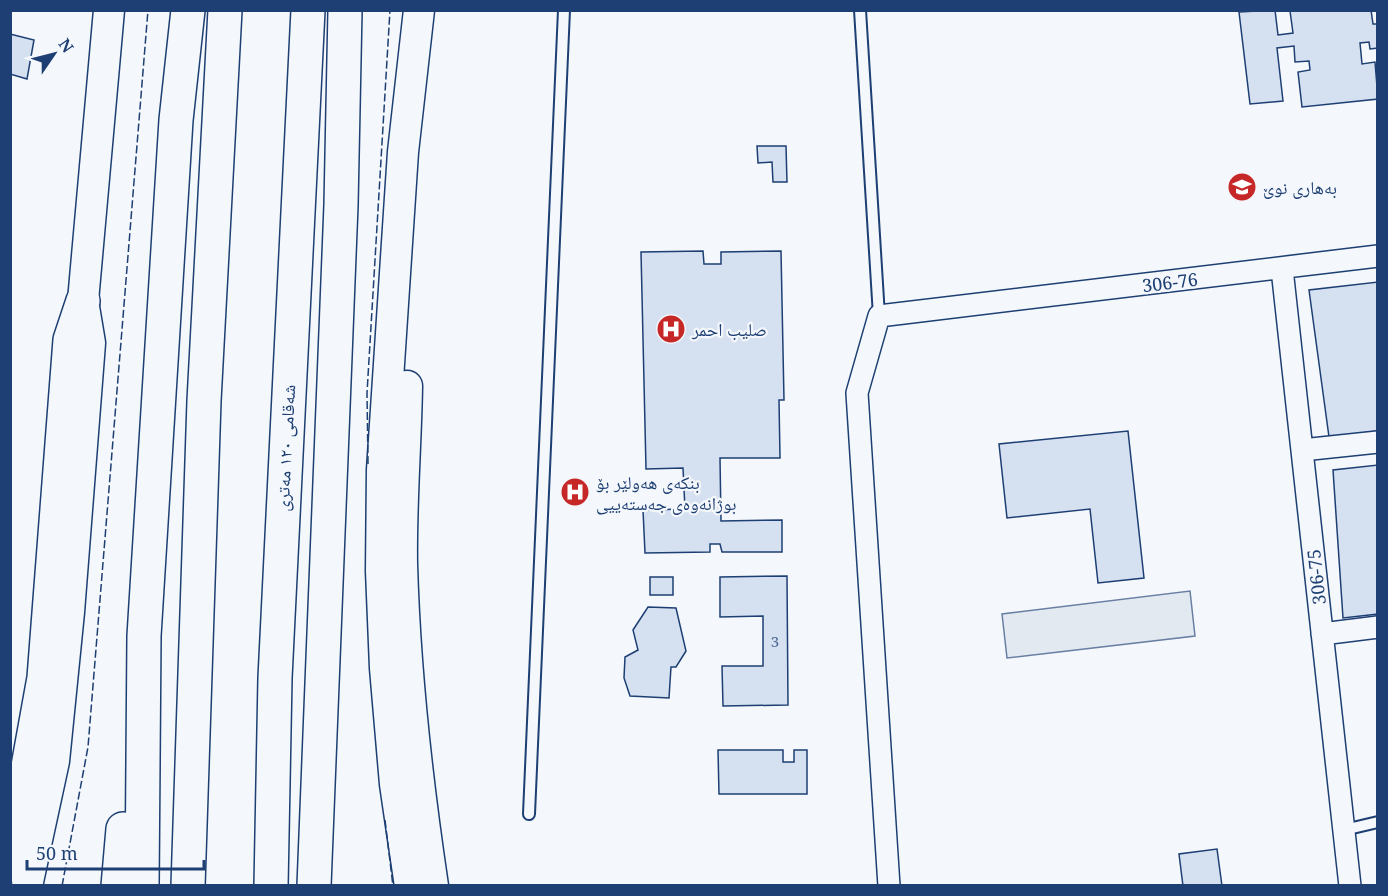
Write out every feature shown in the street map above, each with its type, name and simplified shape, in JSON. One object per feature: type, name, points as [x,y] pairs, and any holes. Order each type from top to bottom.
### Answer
[{"type":"highway","points":[[118,885],[144,636],[176,120],[188,10]]},
{"type":"highway","points":[[188,885],[204,401],[225,10]]},
{"type":"highway","name":"شەقامی ١٢٠ مەتری","points":[[271,885],[275,667],[308,10]]},
{"type":"highway","points":[[314,885],[341,205],[345,10]]},
{"type":"highway","points":[[10,866],[44,678],[70,340],[82,301]]},
{"type":"highway","points":[[141,885],[144,636]]},
{"type":"street","points":[[27,885],[54,761],[61,696],[90,343],[82,301],[109,10]]},
{"type":"street","points":[[410,885],[394,784],[385,668],[381,571],[382,470],[403,152],[419,10]]},
{"type":"street","points":[[416,42],[417,151],[407,366],[402,563],[406,660],[416,776],[433,885]]},
{"type":"street","name":"306-76","points":[[879,316],[1377,256]]},
{"type":"street","name":"306-75","points":[[1282,269],[1350,885]]},
{"type":"street","points":[[879,316],[857,393],[889,885]]},
{"type":"street","points":[[1302,450],[1377,442]]},
{"type":"street","points":[[1322,634],[1377,627]]},
{"type":"lane","points":[[529,814],[564,10]]},
{"type":"lane","points":[[860,10],[879,316]]},
{"type":"lane","points":[[1344,830],[1377,822]]},
{"type":"shaded area","points":[[1190,591],[1195,636],[1007,658],[1002,614]]},
{"type":"building","points":[[1275,10],[1278,35],[1293,33],[1290,11],[1371,10],[1373,24],[1378,24],[1378,48],[1370,49],[1369,42],[1360,43],[1362,64],[1375,62],[1378,99],[1302,107],[1298,72],[1310,70],[1309,61],[1295,62],[1294,46],[1277,48],[1283,101],[1250,104],[1239,12]]},
{"type":"building","points":[[10,34],[34,40],[27,79],[10,74]]},
{"type":"building","points":[[757,146],[786,146],[787,182],[773,182],[772,162],[758,163]]},
{"type":"building","points":[[703,251],[704,264],[721,264],[721,252],[781,251],[784,400],[779,400],[780,458],[720,458],[721,521],[782,520],[782,552],[722,552],[720,544],[710,544],[710,552],[645,553],[643,510],[685,509],[683,468],[646,469],[641,252]]},
{"type":"building","points":[[1378,282],[1378,431],[1329,437],[1309,290]]},
{"type":"building","points":[[1128,431],[1144,578],[1098,583],[1090,509],[1007,518],[999,444]]},
{"type":"building","points":[[1378,465],[1378,614],[1343,618],[1333,470]]},
{"type":"building","points":[[787,576],[788,705],[723,706],[722,666],[763,666],[763,616],[720,617],[720,577]]},
{"type":"building","points":[[650,577],[673,577],[673,595],[650,595]]},
{"type":"building","points":[[648,607],[676,608],[686,651],[676,667],[671,667],[669,698],[630,696],[624,678],[625,657],[638,650],[633,630]]},
{"type":"building","points":[[718,750],[783,750],[783,762],[794,762],[794,750],[807,750],[807,794],[719,794]]},
{"type":"building","points":[[1217,849],[1222,886],[1183,886],[1179,854]]},
{"type":"fence","points":[[62,886],[88,747],[148,10]]},
{"type":"fence","points":[[368,464],[367,393],[390,10]]},
{"type":"fence","points":[[385,820],[393,886]]},
{"type":"place","name":"بەهاری نوێ","points":[[1242,187]]},
{"type":"place","name":"صلیب احمر","points":[[671,329]]},
{"type":"place","name":"بنکەی هەولێر بۆ بوژانەوەی جەستەییی","points":[[575,492]]}]
